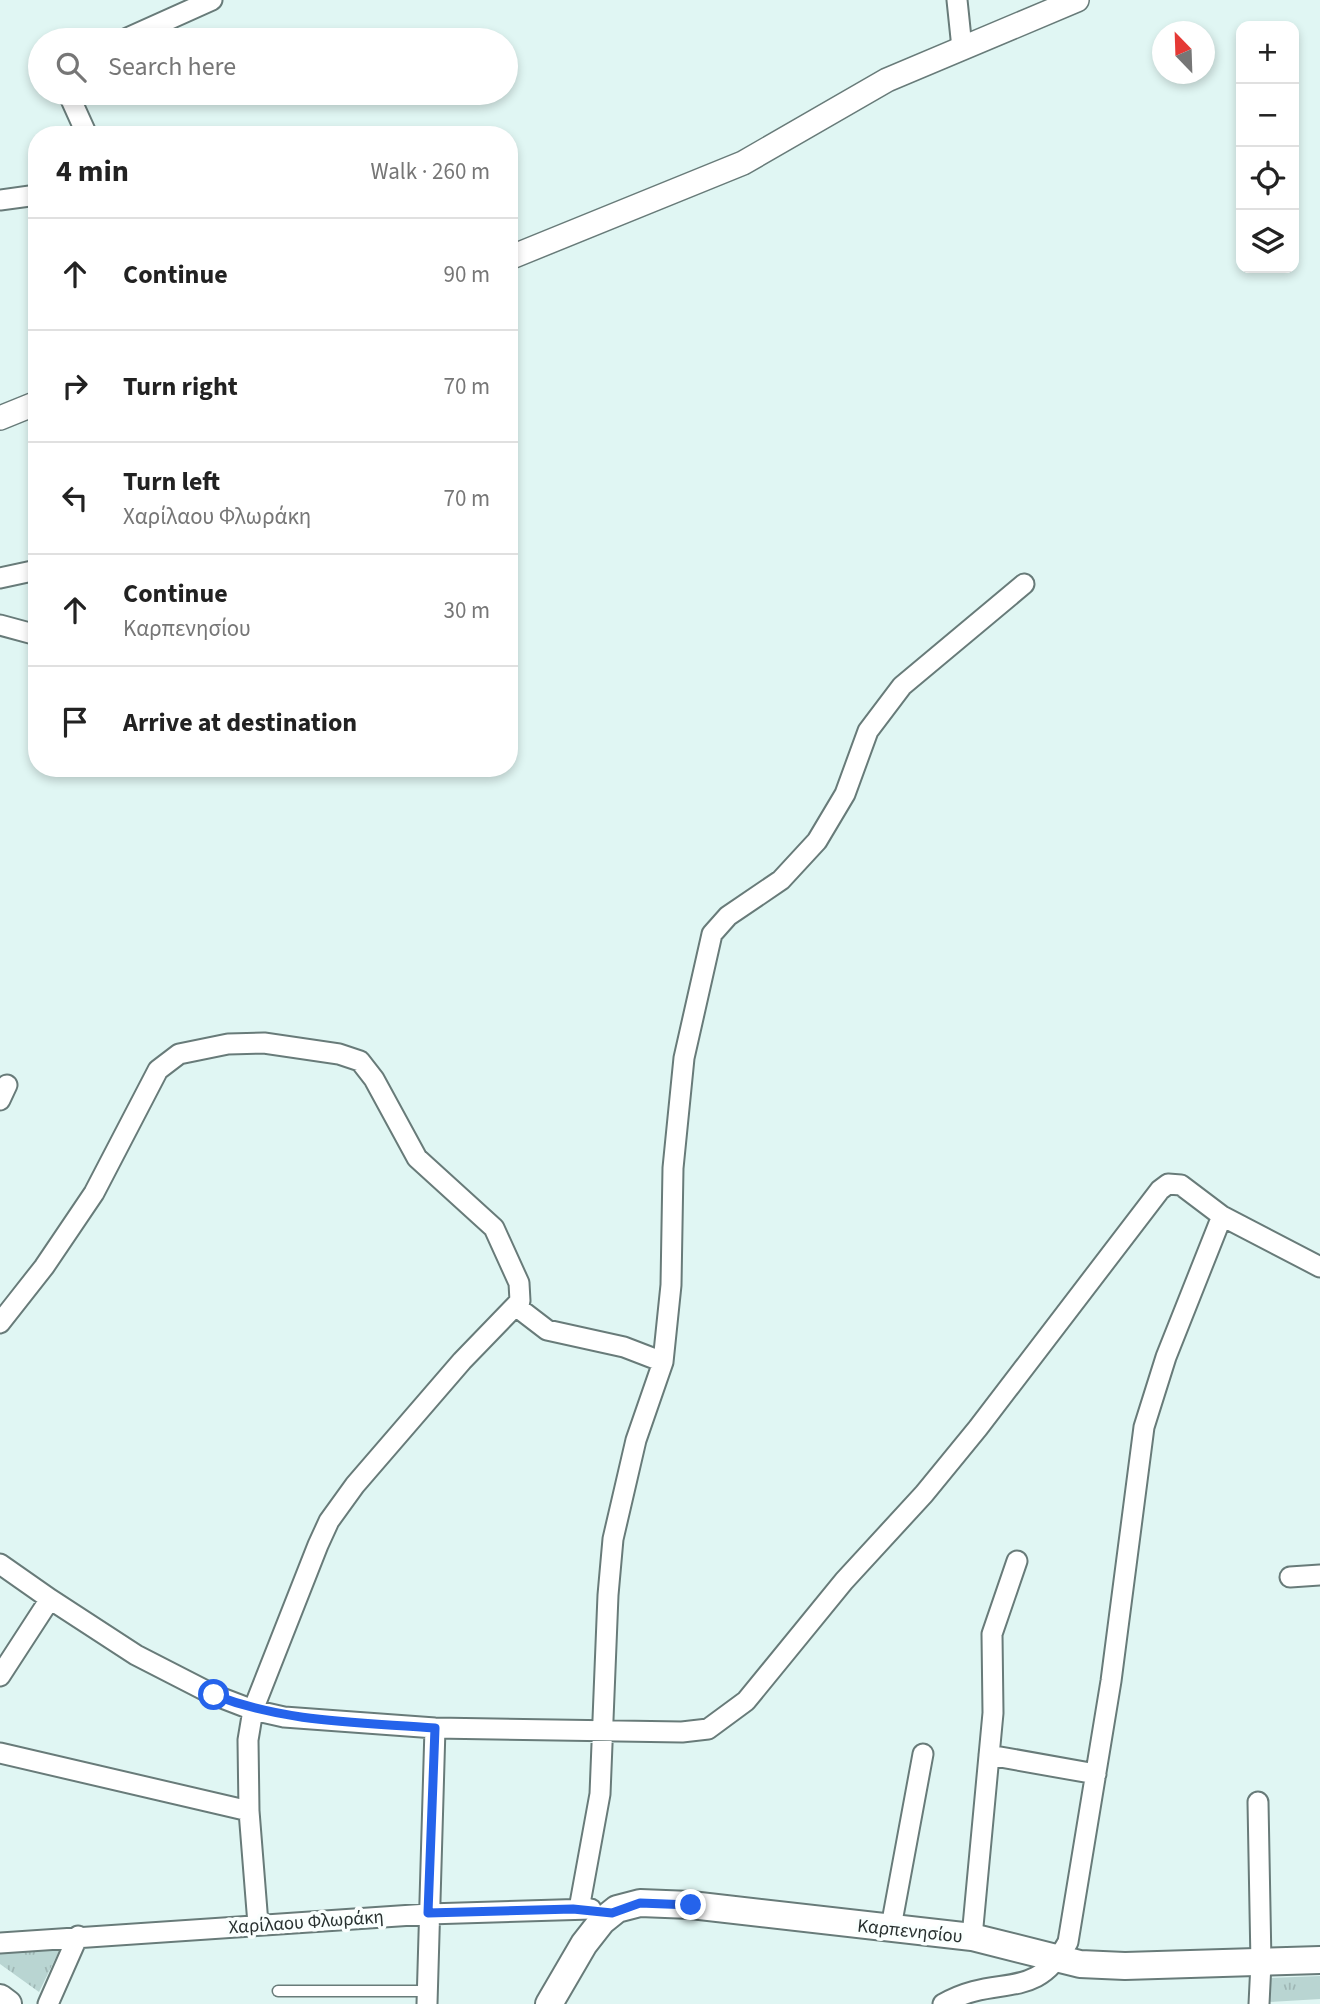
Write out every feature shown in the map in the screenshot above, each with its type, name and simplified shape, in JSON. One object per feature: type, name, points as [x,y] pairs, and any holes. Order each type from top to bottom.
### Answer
[{"type":"main road","name":"Καρπενησίου","points":[[612,1913],[630,1905],[666,1904],[891,1927],[972,1937],[1059,1960],[1125,1966],[1320,1961]]},
{"type":"main road","points":[[548,2004],[584,1944],[612,1913]]},
{"type":"main road","points":[[0,1998],[8,2004]]},
{"type":"street","points":[[150,28],[212,0]]},
{"type":"street","points":[[957,0],[962,48]]},
{"type":"street","points":[[518,254],[743,163],[875,86],[1077,0]]},
{"type":"street","points":[[73,105],[83,126]]},
{"type":"street","points":[[0,200],[28,196]]},
{"type":"street","points":[[0,418],[28,407]]},
{"type":"street","points":[[0,578],[28,572]]},
{"type":"street","points":[[579,1909],[600,1794],[613,1539],[633,1450],[663,1362],[671,1285],[673,1168],[684,1058],[712,934],[728,916],[780,880],[817,841],[845,794],[867,732],[902,686],[1024,584]]},
{"type":"street","points":[[0,625],[28,633]]},
{"type":"street","points":[[0,1322],[44,1267],[94,1193],[158,1070],[179,1054],[228,1044],[264,1043],[339,1054],[360,1061],[374,1079],[417,1158],[494,1228],[519,1283],[521,1293],[517,1307],[444,1382],[355,1485],[330,1521],[253,1710],[247,1751],[258,1924]]},
{"type":"street","points":[[0,1564],[136,1655],[214,1695],[253,1710],[284,1717],[435,1728],[682,1732],[708,1729],[746,1701],[844,1581],[932,1485],[1160,1190],[1168,1184],[1181,1185],[1222,1216],[1320,1266]]},
{"type":"street","points":[[943,2004],[980,1991],[1031,1996],[1059,1960],[1072,1928],[1144,1427],[1166,1357],[1222,1216]]},
{"type":"street","points":[[517,1307],[547,1330],[624,1347],[663,1362]]},
{"type":"street","points":[[972,1937],[993,1703],[992,1634],[1017,1561]]},
{"type":"street","points":[[1290,1577],[1320,1575]]},
{"type":"street","points":[[0,1676],[50,1599]]},
{"type":"street","points":[[427,1998],[435,1728]]},
{"type":"street","points":[[0,1753],[249,1811]]},
{"type":"street","points":[[891,1927],[923,1754]]},
{"type":"street","points":[[989,1755],[1096,1774]]},
{"type":"street","points":[[1258,1802],[1261,1963],[1259,2004]]},
{"type":"street","name":"Χαρίλαου Φλωράκη","points":[[0,1943],[428,1913],[579,1909],[612,1913]]},
{"type":"street","points":[[48,2004],[78,1936]]},
{"type":"lane","points":[[278,1991],[427,1998]]},
{"type":"green space","points":[[58,1949],[39,1992],[0,1964],[0,1952]]},
{"type":"green space","points":[[1320,1976],[1320,1999],[1268,2002],[1270,1978]]},
{"type":"route","points":[[214,1695],[253,1710],[284,1717],[435,1728],[428,1913],[573,1909],[612,1913],[624,1906],[640,1903],[691,1905]]}]
